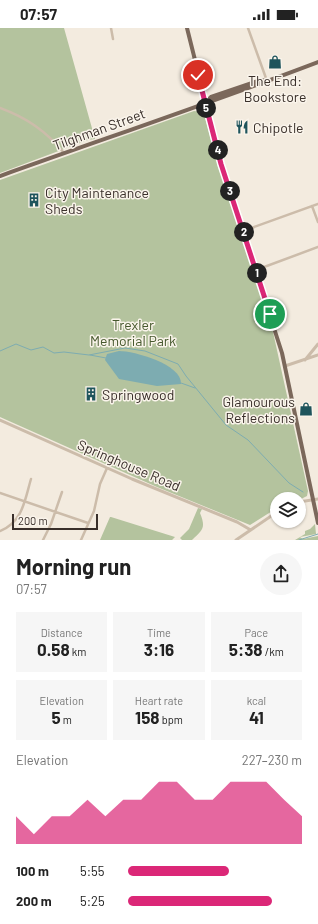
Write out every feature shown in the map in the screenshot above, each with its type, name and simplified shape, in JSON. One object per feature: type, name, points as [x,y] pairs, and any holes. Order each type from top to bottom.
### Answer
[{"type":"main road","points":[[187,28],[221,164],[275,329],[285,366],[318,523]]},
{"type":"main road","name":"Tilghman Street","points":[[0,176],[234,95],[318,62]]},
{"type":"street","points":[[111,28],[113,38]]},
{"type":"street","points":[[248,28],[267,81]]},
{"type":"street","points":[[0,108],[28,120],[39,127],[64,153]]},
{"type":"street","points":[[243,231],[318,204]]},
{"type":"street","points":[[312,206],[318,222]]},
{"type":"street","points":[[256,270],[318,247]]},
{"type":"street","points":[[305,360],[318,344]]},
{"type":"street","points":[[312,351],[318,354]]},
{"type":"street","points":[[285,366],[318,354]]},
{"type":"street","name":"Springhouse Road","points":[[0,420],[108,468],[232,519],[249,529]]},
{"type":"street","points":[[81,540],[94,511],[100,484],[108,468]]},
{"type":"street","points":[[0,531],[17,520],[25,501],[31,479]]},
{"type":"street","points":[[43,540],[56,511],[62,492]]},
{"type":"street","points":[[0,493],[88,523]]},
{"type":"street","points":[[306,501],[318,499]]},
{"type":"street","points":[[236,540],[249,529],[270,516]]},
{"type":"green space","points":[[0,28],[64,28],[95,139],[88,140],[0,173]]},
{"type":"green space","name":"Trexler Memorial Park","points":[[194,111],[201,112],[205,117],[218,166],[273,332],[308,491],[307,496],[306,492],[270,492],[270,512],[250,525],[157,487],[0,417],[0,180]]},
{"type":"green space","points":[[198,508],[202,509],[200,513],[203,522],[202,528],[192,540],[182,540],[180,538],[189,529]]},
{"type":"green space","points":[[110,517],[175,537],[172,540],[100,540]]},
{"type":"green space","points":[[315,524],[316,534],[300,537],[305,534],[305,531],[310,529]]},
{"type":"green space","points":[[318,536],[318,540],[295,540],[300,537],[303,539]]},
{"type":"water","points":[[119,351],[135,353],[166,365],[174,370],[179,377],[181,384],[157,386],[119,379],[105,360],[107,354]]},
{"type":"waterway","points":[[0,351],[16,344],[31,350],[43,347],[54,353],[64,352],[89,355],[125,348],[145,351],[178,364],[226,425],[248,440],[289,483],[303,492]]},
{"type":"waterway","points":[[90,355],[106,358]]},
{"type":"waterway","points":[[181,383],[195,388]]},
{"type":"waterway","points":[[299,540],[318,534]]},
{"type":"place","name":"The End: Bookstore","points":[[275,62]]},
{"type":"place","name":"Chipotle","points":[[242,127]]},
{"type":"place","name":"City Maintenance Sheds","points":[[34,200]]},
{"type":"place","name":"Springwood","points":[[91,394]]},
{"type":"place","name":"Glamourous Reflections","points":[[306,409]]},
{"type":"route","points":[[198,75],[221,164],[270,314]]}]
